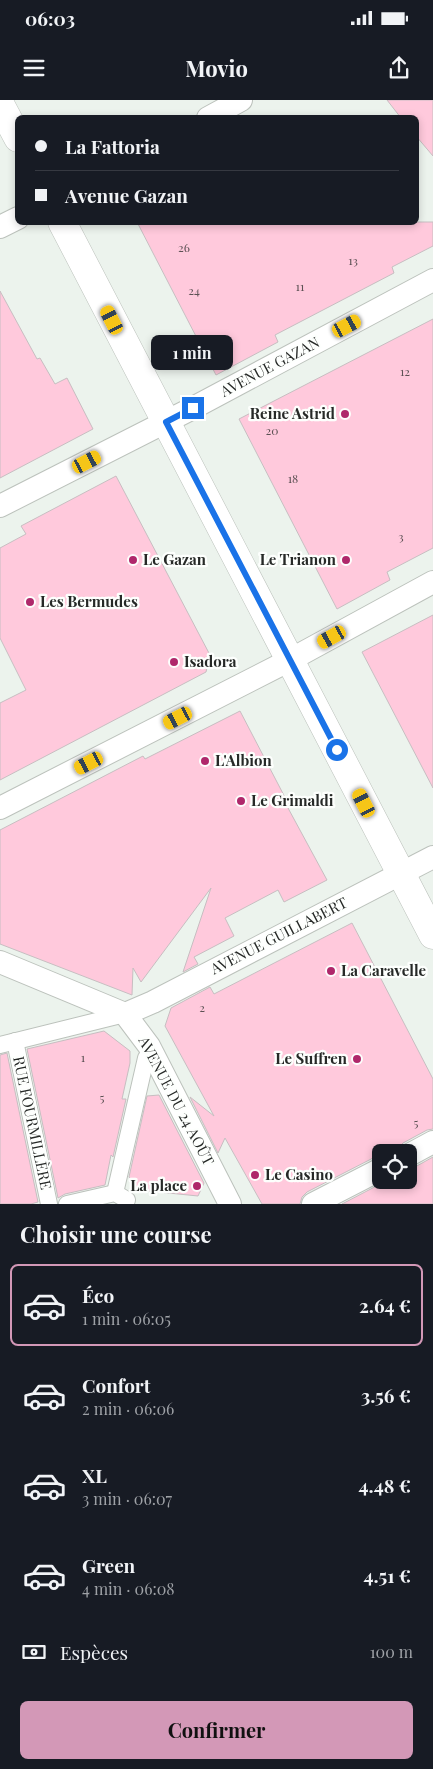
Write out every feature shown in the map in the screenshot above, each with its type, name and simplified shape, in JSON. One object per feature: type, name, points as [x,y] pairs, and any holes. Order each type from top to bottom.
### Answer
[{"type":"street","points":[[213,115],[240,100]]},
{"type":"street","points":[[0,104],[15,132]]},
{"type":"street","points":[[0,227],[15,220]]},
{"type":"street","points":[[64,225],[433,935]]},
{"type":"street","name":"AVENUE GAZAN","points":[[0,506],[166,422],[433,280]]},
{"type":"street","points":[[0,808],[290,660],[433,582]]},
{"type":"street","name":"AVENUE GUILLABERT","points":[[125,1014],[153,1002],[433,857]]},
{"type":"street","name":"AVENUE DU 24 AOÛT","points":[[0,962],[125,1014],[150,1046],[230,1204]]},
{"type":"street","points":[[4,1043],[125,1014]]},
{"type":"street","name":"RUE FOURMILLÈRE","points":[[4,1043],[49,1204]]},
{"type":"street","points":[[67,1204],[121,1197],[146,1058],[153,1055]]},
{"type":"street","points":[[417,1150],[433,1142]]},
{"type":"street","points":[[313,1204],[372,1174]]},
{"type":"building","points":[[387,100],[433,100],[433,156],[419,140],[419,115],[399,115]]},
{"type":"building","points":[[419,222],[433,222],[433,246],[392,267],[394,273],[275,335],[278,342],[216,375],[139,225],[419,225]]},
{"type":"building","points":[[0,291],[37,359],[40,358],[55,384],[67,378],[93,429],[0,478]]},
{"type":"building","points":[[433,319],[433,548],[387,572],[390,580],[337,609],[239,419]]},
{"type":"building","points":[[116,476],[210,655],[206,672],[0,780],[0,703],[26,690],[0,638],[0,548],[26,534],[21,526]]},
{"type":"building","points":[[433,615],[433,788],[362,652]]},
{"type":"building","points":[[240,711],[290,807],[288,808],[327,880],[284,902],[278,890],[225,918],[234,936],[194,957],[198,964],[183,972],[211,888],[141,982],[133,968],[132,995],[0,944],[0,830],[143,756],[145,759]]},
{"type":"building","points":[[352,923],[433,1079],[433,1129],[427,1130],[402,1144],[372,1144],[372,1159],[307,1192],[302,1197],[300,1204],[262,1204],[225,1138],[218,1153],[190,1097],[214,1116],[165,1026],[171,1008],[210,987],[214,994]]},
{"type":"building","points":[[104,1031],[130,1051],[130,1063],[122,1099],[126,1099],[113,1157],[111,1155],[105,1185],[65,1194],[58,1198],[27,1049]]},
{"type":"building","points":[[7,1053],[38,1202],[31,1204],[0,1204],[0,1055]]},
{"type":"building","points":[[159,1095],[204,1183],[198,1196],[139,1190],[129,1177],[147,1096]]},
{"type":"building","points":[[433,1157],[433,1204],[342,1204],[372,1188],[417,1189],[417,1166]]},
{"type":"place","name":"Reine Astrid","points":[[345,414]]},
{"type":"place","name":"Le Gazan","points":[[133,560]]},
{"type":"place","name":"Le Trianon","points":[[346,560]]},
{"type":"place","name":"Les Bermudes","points":[[30,602]]},
{"type":"place","name":"Isadora","points":[[174,662]]},
{"type":"place","name":"L'Albion","points":[[205,761]]},
{"type":"place","name":"Le Grimaldi","points":[[241,801]]},
{"type":"place","name":"La Caravelle","points":[[331,971]]},
{"type":"place","name":"Le Suffren","points":[[357,1059]]},
{"type":"place","name":"Le Casino","points":[[255,1175]]},
{"type":"place","name":"La place","points":[[197,1186]]},
{"type":"route","points":[[193,408],[166,422],[337,750]]}]
